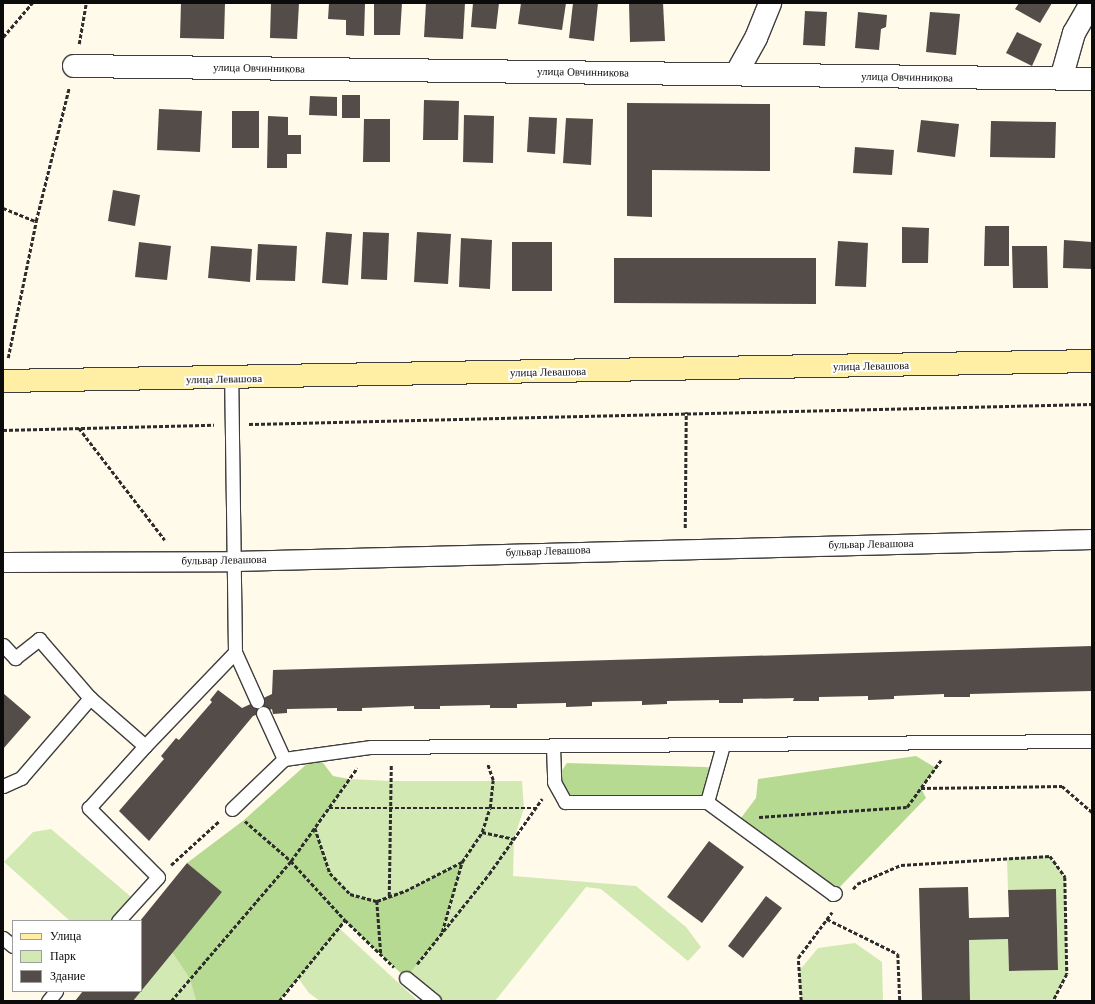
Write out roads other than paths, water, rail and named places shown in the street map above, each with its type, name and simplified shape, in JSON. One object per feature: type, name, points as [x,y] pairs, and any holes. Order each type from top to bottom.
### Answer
[{"type":"main road","name":"улица Левашова","points":[[3,381],[231,379],[1092,361]]},
{"type":"street","points":[[736,74],[756,38],[770,3]]},
{"type":"street","points":[[1061,79],[1074,33],[1091,3]]},
{"type":"street","name":"улица Овчинникова","points":[[74,66],[1061,79],[1092,78]]},
{"type":"street","name":"бульвар Левашова","points":[[3,562],[234,561],[685,547],[1092,539]]},
{"type":"lane","points":[[231,379],[235,652],[257,701]]},
{"type":"lane","points":[[3,645],[15,658],[39,639],[90,698],[145,746]]},
{"type":"lane","points":[[119,920],[158,877],[89,808],[145,746],[235,652]]},
{"type":"lane","points":[[3,786],[21,778],[90,698]]},
{"type":"lane","points":[[263,713],[284,759]]},
{"type":"lane","points":[[232,809],[284,759],[371,748],[1092,741]]},
{"type":"lane","points":[[707,802],[723,745]]},
{"type":"lane","points":[[553,746],[554,782],[565,802],[707,802],[833,894],[841,894]]},
{"type":"lane","points":[[3,938],[12,945]]},
{"type":"lane","points":[[406,978],[434,1001]]},
{"type":"lane","points":[[48,1001],[55,992]]}]
